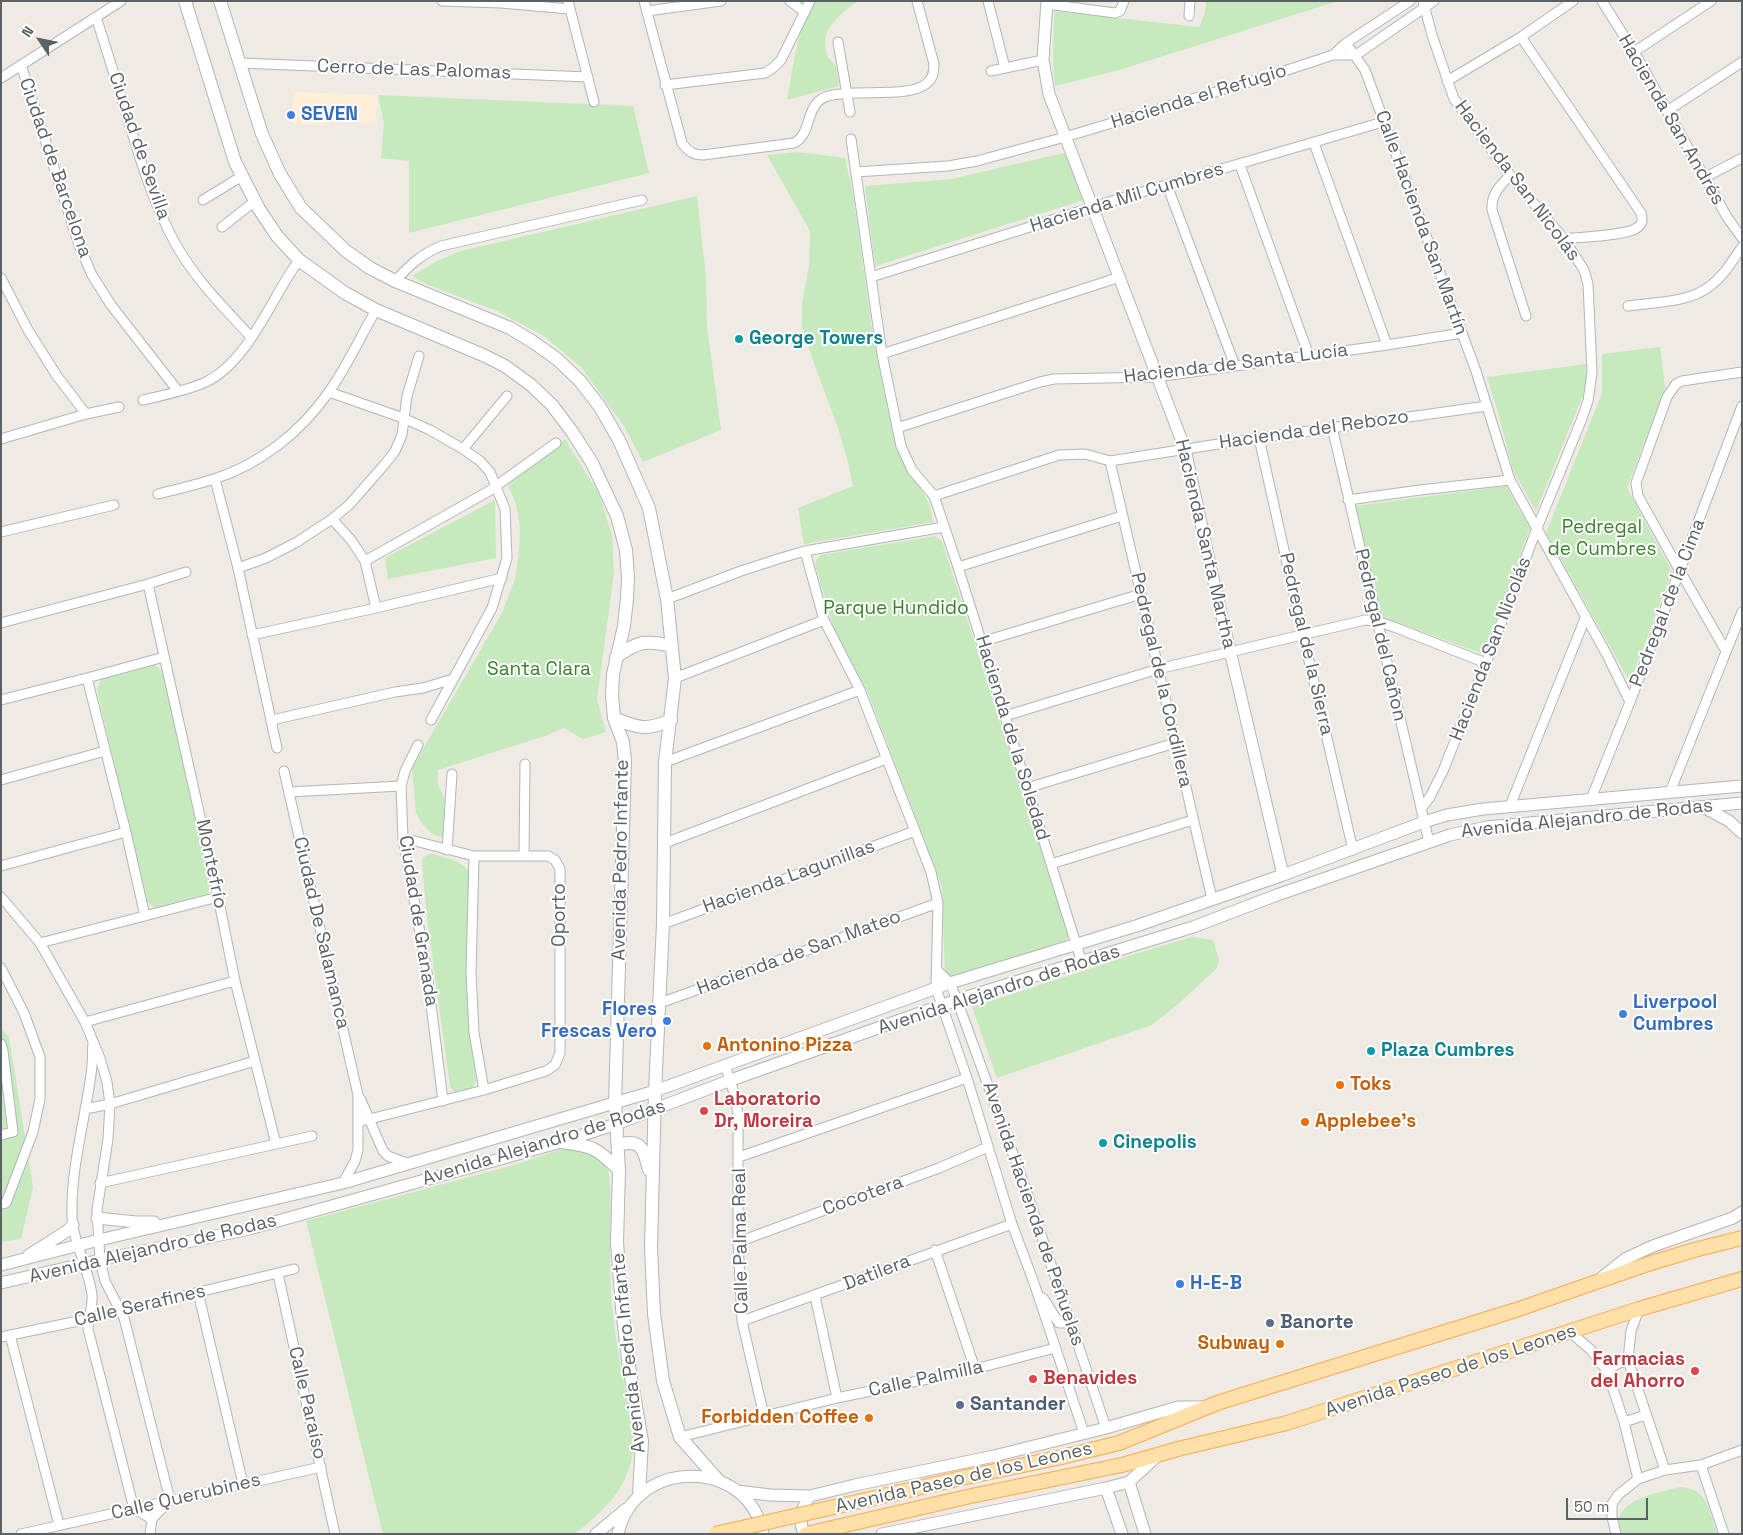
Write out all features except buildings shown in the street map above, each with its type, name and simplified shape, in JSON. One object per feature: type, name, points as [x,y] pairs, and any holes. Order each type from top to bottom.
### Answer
[{"type":"main road","name":"Avenida Pedro Infante","points":[[186,1],[230,147],[255,201],[277,236],[299,260],[345,293],[376,310],[483,354],[531,384],[552,405],[573,433],[592,463],[617,516],[626,550],[628,577],[624,626],[613,674],[612,696],[614,718],[623,742],[625,761],[615,1102],[619,1170],[617,1242],[628,1360],[642,1441],[639,1495]]},
{"type":"main road","name":"Avenida Pedro Infante","points":[[220,1],[262,134],[280,174],[292,195],[312,220],[346,251],[370,268],[395,281],[510,328],[558,359],[580,381],[600,407],[620,440],[649,508],[667,599],[675,678],[665,762],[663,924],[655,1091],[651,1247],[654,1314],[664,1381],[680,1437],[718,1480]]},
{"type":"main road","points":[[616,657],[632,646],[643,642],[672,646]]},
{"type":"main road","points":[[614,718],[639,727],[650,728],[671,720]]},
{"type":"main road","points":[[560,1142],[586,1146],[598,1151],[619,1170]]},
{"type":"main road","points":[[618,1145],[630,1142],[642,1149],[653,1184]]},
{"type":"main road","name":"Avenida Paseo de los Leones","points":[[715,1534],[1119,1443],[1208,1407],[1516,1310],[1694,1250],[1742,1238]]},
{"type":"main road","name":"Avenida Paseo de los Leones","points":[[805,1534],[971,1496],[1122,1465],[1287,1423],[1639,1309],[1742,1279]]},
{"type":"street","points":[[1,78],[121,1]]},
{"type":"street","points":[[442,1],[569,5],[594,102]]},
{"type":"street","points":[[644,1],[682,143],[686,150],[703,155],[794,143],[801,138],[811,109],[828,95],[847,92],[900,91],[925,85],[934,72],[934,64],[917,1]]},
{"type":"street","points":[[647,11],[720,1]]},
{"type":"street","points":[[790,1],[805,12]]},
{"type":"street","points":[[666,85],[770,70],[781,60],[810,1]]},
{"type":"street","points":[[988,1],[1005,68]]},
{"type":"street","points":[[1047,2],[1110,13],[1120,12],[1124,1]]},
{"type":"street","points":[[1188,16],[1190,1]]},
{"type":"street","name":"Hacienda el Refugio","points":[[1333,55],[1346,43],[1410,1]]},
{"type":"street","points":[[1356,55],[1424,4],[1434,1]]},
{"type":"street","points":[[1447,81],[1521,37],[1573,1]]},
{"type":"street","name":"Hacienda San Andrés","points":[[1602,1],[1634,52],[1727,217],[1742,238]]},
{"type":"street","points":[[1634,52],[1711,1]]},
{"type":"street","name":"Hacienda Santa Martha","points":[[1047,2],[1043,60],[1050,94],[1120,276],[1156,377],[1185,449],[1283,876]]},
{"type":"street","name":"Hacienda San Nicolás","points":[[1421,809],[1430,797],[1443,771],[1486,663],[1588,401],[1592,372],[1588,284],[1584,270],[1564,239],[1510,175],[1454,99],[1432,36],[1424,4]]},
{"type":"street","name":"Ciudad de Sevilla","points":[[96,17],[145,174],[162,218],[192,270],[218,303],[251,337]]},
{"type":"street","points":[[1521,37],[1642,213],[1642,224],[1632,231],[1564,239]]},
{"type":"street","points":[[838,42],[850,112]]},
{"type":"street","name":"Calle Hacienda San Martín","points":[[1346,43],[1365,70],[1476,371],[1510,480],[1586,616],[1630,702]]},
{"type":"street","name":"Hacienda el Refugio","points":[[1065,137],[1270,76],[1333,55],[1356,55]]},
{"type":"street","points":[[991,71],[1043,60]]},
{"type":"street","points":[[1667,111],[1742,62]]},
{"type":"street","name":"Cerro de Las Palomas","points":[[240,63],[588,77]]},
{"type":"street","name":"Ciudad de Barcelona","points":[[21,66],[79,245],[92,275],[111,305],[178,391]]},
{"type":"street","name":"Hacienda Mil Cumbres","points":[[872,277],[1094,207],[1383,122]]},
{"type":"street","points":[[856,172],[948,166],[977,161],[1065,137]]},
{"type":"street","name":"Hacienda de la Soledad","points":[[851,139],[882,354],[903,452],[912,470],[934,496],[958,566],[1082,963]]},
{"type":"street","points":[[1314,143],[1386,346]]},
{"type":"street","points":[[1704,178],[1742,158]]},
{"type":"street","points":[[1240,165],[1309,356]]},
{"type":"street","points":[[1510,175],[1494,193],[1491,202],[1526,316]]},
{"type":"street","points":[[203,200],[242,176]]},
{"type":"street","points":[[1167,185],[1235,366]]},
{"type":"street","points":[[395,281],[411,263],[426,252],[440,246],[642,200]]},
{"type":"street","points":[[222,227],[255,201]]},
{"type":"street","points":[[1628,306],[1675,299],[1695,295],[1703,291],[1712,286],[1726,271],[1742,247]]},
{"type":"street","points":[[143,400],[207,381],[222,372],[235,360],[251,337],[299,260]]},
{"type":"street","points":[[882,354],[1120,276]]},
{"type":"street","points":[[1,278],[28,330],[57,376],[86,414]]},
{"type":"street","points":[[158,494],[215,479],[241,468],[290,436],[315,411],[329,392],[376,310]]},
{"type":"street","name":"Hacienda de Santa Lucía","points":[[897,428],[1040,382],[1068,378],[1156,377],[1386,346],[1462,333]]},
{"type":"street","points":[[238,568],[266,558],[297,542],[332,520],[349,504],[395,451],[402,435],[407,396],[419,356]]},
{"type":"street","points":[[1726,651],[1638,496],[1636,483],[1667,397],[1676,384],[1682,381],[1742,372]]},
{"type":"street","points":[[329,392],[403,418],[430,430],[463,449],[480,461],[490,472],[505,510],[507,558],[492,608],[431,720]]},
{"type":"street","points":[[463,449],[507,396]]},
{"type":"street","name":"Hacienda del Rebozo","points":[[1110,461],[1488,406]]},
{"type":"street","name":"Pedregal de la Cima","points":[[1591,799],[1630,702],[1742,406]]},
{"type":"street","points":[[1,439],[86,414],[118,407]]},
{"type":"street","name":"Pedregal del Cañon","points":[[1332,428],[1429,842]]},
{"type":"street","name":"Pedregal de la Sierra","points":[[1259,438],[1353,850]]},
{"type":"street","points":[[365,561],[489,491],[556,443]]},
{"type":"street","points":[[934,496],[1059,456],[1085,454],[1110,461]]},
{"type":"street","name":"Pedregal de la Cordillera","points":[[1110,461],[1212,899]]},
{"type":"street","points":[[215,479],[238,568],[277,748]]},
{"type":"street","points":[[1348,500],[1510,480]]},
{"type":"street","points":[[1,532],[114,505]]},
{"type":"street","points":[[958,566],[1122,516]]},
{"type":"street","points":[[332,520],[351,540],[365,561],[376,608]]},
{"type":"street","points":[[667,599],[742,571],[805,551],[944,527]]},
{"type":"street","name":"Avenida Hacienda de Peñuelas","points":[[805,551],[824,620],[860,690],[931,872],[938,903],[936,988],[967,1078],[1012,1224],[1034,1283],[1084,1433]]},
{"type":"street","points":[[1,623],[186,572]]},
{"type":"street","points":[[252,635],[502,578]]},
{"type":"street","name":"Montefrío","points":[[148,584],[235,981],[276,1144]]},
{"type":"street","points":[[981,642],[1141,594]]},
{"type":"street","points":[[1670,792],[1742,612]]},
{"type":"street","points":[[1510,806],[1586,616]]},
{"type":"street","points":[[675,678],[824,620]]},
{"type":"street","points":[[1005,716],[1158,669],[1357,622],[1376,621],[1486,663]]},
{"type":"street","points":[[1,700],[164,656]]},
{"type":"street","points":[[87,678],[145,916]]},
{"type":"street","points":[[272,720],[394,692],[423,688],[452,679]]},
{"type":"street","points":[[665,762],[860,690]]},
{"type":"street","points":[[1027,788],[1175,743]]},
{"type":"street","name":"Ciudad de Granada","points":[[418,745],[405,771],[401,786],[403,838],[427,972],[443,1101]]},
{"type":"street","points":[[1,780],[105,751]]},
{"type":"street","points":[[665,843],[886,759]]},
{"type":"street","points":[[524,855],[525,764]]},
{"type":"street","name":"Ciudad De Salamanca","points":[[284,772],[358,1095],[383,1151],[388,1156],[406,1163]]},
{"type":"street","points":[[448,850],[452,774]]},
{"type":"street","points":[[289,792],[401,786]]},
{"type":"street","name":"Avenida Alejandro de Rodas","points":[[1,1264],[342,1183],[655,1091],[950,983],[1136,926],[1283,876],[1424,822],[1465,812],[1510,806],[1742,786]]},
{"type":"street","name":"Avenida Alejandro de Rodas","points":[[1,1283],[249,1229],[560,1142],[616,1124],[731,1080],[957,1000],[1082,963],[1193,927],[1284,892],[1466,830],[1742,803]]},
{"type":"street","points":[[1702,806],[1729,821],[1742,833]]},
{"type":"street","points":[[1051,864],[1193,820]]},
{"type":"street","name":"Hacienda Lagunillas","points":[[663,924],[915,830]]},
{"type":"street","points":[[1,866],[126,832]]},
{"type":"street","name":"Oporto","points":[[403,838],[474,856],[548,856],[556,860],[560,869],[560,1053],[555,1065],[546,1071],[484,1090]]},
{"type":"street","points":[[358,1122],[484,1090],[474,1033],[471,973],[474,856]]},
{"type":"street","points":[[1,896],[40,943],[85,1022],[108,1082],[110,1104],[108,1139],[100,1183],[97,1221],[100,1260],[106,1281],[124,1318],[170,1500],[152,1519],[150,1534]]},
{"type":"street","points":[[40,943],[218,898]]},
{"type":"street","name":"Hacienda de San Mateo","points":[[660,1004],[938,903]]},
{"type":"street","points":[[1,968],[24,1013],[40,1058],[40,1099],[33,1132],[6,1203],[1,1204]]},
{"type":"street","points":[[937,970],[950,983]]},
{"type":"street","points":[[85,1022],[235,981]]},
{"type":"street","name":"Avenida Hacienda de Peñuelas","points":[[950,983],[1026,1187],[1106,1428]]},
{"type":"street","points":[[93,1042],[92,1071],[77,1155],[72,1214],[73,1225],[85,1264],[92,1298],[88,1329],[134,1509],[152,1519]]},
{"type":"street","points":[[1,1135],[14,1132],[2,1048]]},
{"type":"street","points":[[85,1109],[110,1104],[255,1061]]},
{"type":"street","name":"Calle Palma Real","points":[[725,1065],[731,1080],[738,1116],[738,1242],[742,1321],[764,1416]]},
{"type":"street","points":[[739,1157],[967,1078]]},
{"type":"street","name":"Ciudad De Salamanca","points":[[342,1183],[352,1166],[358,1150],[358,1095]]},
{"type":"street","points":[[100,1183],[312,1136]]},
{"type":"street","name":"Cocotera","points":[[738,1242],[939,1168],[988,1147]]},
{"type":"street","points":[[1597,1282],[1625,1259],[1653,1246],[1733,1218],[1742,1212]]},
{"type":"street","points":[[97,1221],[185,1220]]},
{"type":"street","name":"Datilera","points":[[742,1321],[1012,1224]]},
{"type":"street","points":[[19,1261],[67,1231],[73,1225]]},
{"type":"street","points":[[936,1250],[975,1369]]},
{"type":"street","name":"Calle Serafines","points":[[5,1336],[88,1319],[294,1269]]},
{"type":"street","name":"Calle Paraíso","points":[[278,1274],[335,1533]]},
{"type":"street","points":[[1034,1283],[1058,1323],[1071,1323]]},
{"type":"street","points":[[198,1292],[244,1484]]},
{"type":"street","points":[[815,1296],[837,1398]]},
{"type":"street","points":[[1639,1309],[1631,1331],[1628,1360],[1665,1470]]},
{"type":"street","points":[[1570,1332],[1591,1350],[1607,1371],[1624,1422],[1638,1479]]},
{"type":"street","points":[[5,1336],[59,1525]]},
{"type":"street","name":"Calle Palmilla","points":[[680,1437],[837,1398],[975,1369],[1056,1348]]},
{"type":"street","points":[[1607,1371],[1616,1364],[1628,1360]]},
{"type":"street","name":"Avenida Paseo de los Leones","points":[[737,1491],[770,1495],[810,1496],[994,1456],[1106,1428],[1178,1407],[1208,1407]]},
{"type":"street","points":[[1624,1422],[1646,1415]]},
{"type":"street","points":[[1616,1534],[1612,1517],[1612,1504],[1618,1495],[1638,1479],[1665,1470],[1701,1465],[1742,1450]]},
{"type":"street","name":"Avenida Paseo de los Leones","points":[[882,1534],[1129,1482],[1158,1455]]},
{"type":"street","points":[[1701,1465],[1724,1534]]},
{"type":"street","name":"Calle Querubines","points":[[21,1534],[321,1466]]},
{"type":"street","points":[[596,1534],[654,1484],[669,1478],[694,1475],[718,1480],[737,1491],[752,1507],[763,1534]]},
{"type":"street","points":[[1129,1482],[1145,1534]]},
{"type":"street","points":[[1106,1488],[1122,1534]]},
{"type":"street","points":[[805,1534],[801,1523],[801,1513],[804,1504],[810,1496]]},
{"type":"street","points":[[618,1534],[620,1525],[630,1506]]},
{"type":"shaded area","points":[[294,92],[378,95],[375,123],[328,121],[326,126],[291,123]]},
{"type":"green space","points":[[814,1],[858,1],[838,17],[828,30],[826,37],[827,54],[836,67],[839,86],[787,100],[801,29]]},
{"type":"green space","points":[[1206,1],[1338,1],[1119,70],[1055,86],[1053,64],[1054,11],[1199,27],[1205,13]]},
{"type":"green space","points":[[378,95],[633,106],[649,173],[409,233],[409,161],[381,158],[384,123]]},
{"type":"green space","points":[[798,152],[845,158],[853,194],[873,337],[897,450],[929,503],[933,522],[804,544],[798,508],[853,486],[838,428],[802,327],[802,303],[809,266],[810,231],[767,155]]},
{"type":"green space","points":[[1068,152],[1084,200],[875,266],[865,186],[951,179]]},
{"type":"green space","points":[[697,196],[706,277],[707,327],[721,430],[643,462],[624,426],[581,367],[544,336],[497,311],[428,285],[412,276],[437,261],[461,251]]},
{"type":"green space","name":"Pedregal de Cumbres","points":[[1660,347],[1665,388],[1627,488],[1672,572],[1630,682],[1546,533],[1602,393],[1602,354]]},
{"type":"green space","name":"Pedregal de Cumbres","points":[[1587,364],[1585,390],[1536,511],[1513,470],[1487,377]]},
{"type":"green space","name":"Santa Clara","points":[[565,439],[599,494],[612,536],[614,573],[597,699],[606,732],[583,739],[564,728],[545,736],[438,770],[438,784],[445,800],[447,816],[446,833],[442,837],[437,836],[422,824],[416,813],[412,768],[502,613],[515,579],[520,527],[516,504],[508,485]]},
{"type":"green space","name":"Pedregal de Cumbres","points":[[1506,486],[1530,528],[1483,654],[1380,616],[1355,506]]},
{"type":"green space","points":[[495,500],[496,558],[388,579],[385,558]]},
{"type":"green space","name":"Parque Hundido","points":[[935,536],[942,541],[1068,935],[1064,942],[951,977],[945,973],[942,887],[869,695],[835,632],[815,564],[817,558],[821,555]]},
{"type":"green space","points":[[155,665],[164,672],[211,888],[207,894],[154,908],[147,901],[97,690],[101,679]]},
{"type":"green space","points":[[429,854],[455,861],[464,866],[472,874],[474,884],[467,941],[469,1012],[476,1082],[469,1093],[463,1094],[454,1091],[450,1086],[426,910],[422,863],[423,858]]},
{"type":"green space","points":[[1192,937],[1213,940],[1219,960],[1216,969],[1152,1025],[997,1078],[972,1007]]},
{"type":"green space","points":[[1,1029],[9,1037],[33,1187],[21,1239],[1,1242]]},
{"type":"green space","points":[[573,1148],[595,1155],[603,1163],[609,1174],[611,1297],[616,1339],[634,1441],[631,1463],[626,1476],[613,1498],[595,1517],[574,1534],[383,1534],[306,1221],[514,1165],[559,1150]]},
{"type":"green space","points":[[1680,1487],[1689,1488],[1702,1497],[1710,1510],[1717,1534],[1620,1534],[1618,1522],[1621,1513],[1628,1506],[1637,1500]]},
{"type":"place","name":"SEVEN","points":[[291,115]]},
{"type":"place","name":"George Towers","points":[[739,339]]},
{"type":"place","name":"Liverpool Cumbres","points":[[1623,1014]]},
{"type":"place","name":"Flores Frescas Vero","points":[[667,1021]]},
{"type":"place","name":"Antonino Pizza","points":[[707,1046]]},
{"type":"place","name":"Plaza Cumbres","points":[[1371,1051]]},
{"type":"place","name":"Toks","points":[[1340,1085]]},
{"type":"place","name":"Laboratorio Dr, Moreira","points":[[704,1111]]},
{"type":"place","name":"Applebee's","points":[[1305,1122]]},
{"type":"place","name":"Cinepolis","points":[[1103,1143]]},
{"type":"place","name":"H-E-B","points":[[1180,1284]]},
{"type":"place","name":"Banorte","points":[[1270,1323]]},
{"type":"place","name":"Subway","points":[[1280,1344]]},
{"type":"place","name":"Farmacias del Ahorro","points":[[1695,1371]]},
{"type":"place","name":"Benavides","points":[[1033,1379]]},
{"type":"place","name":"Santander","points":[[960,1405]]},
{"type":"place","name":"Forbidden Coffee","points":[[869,1418]]}]
